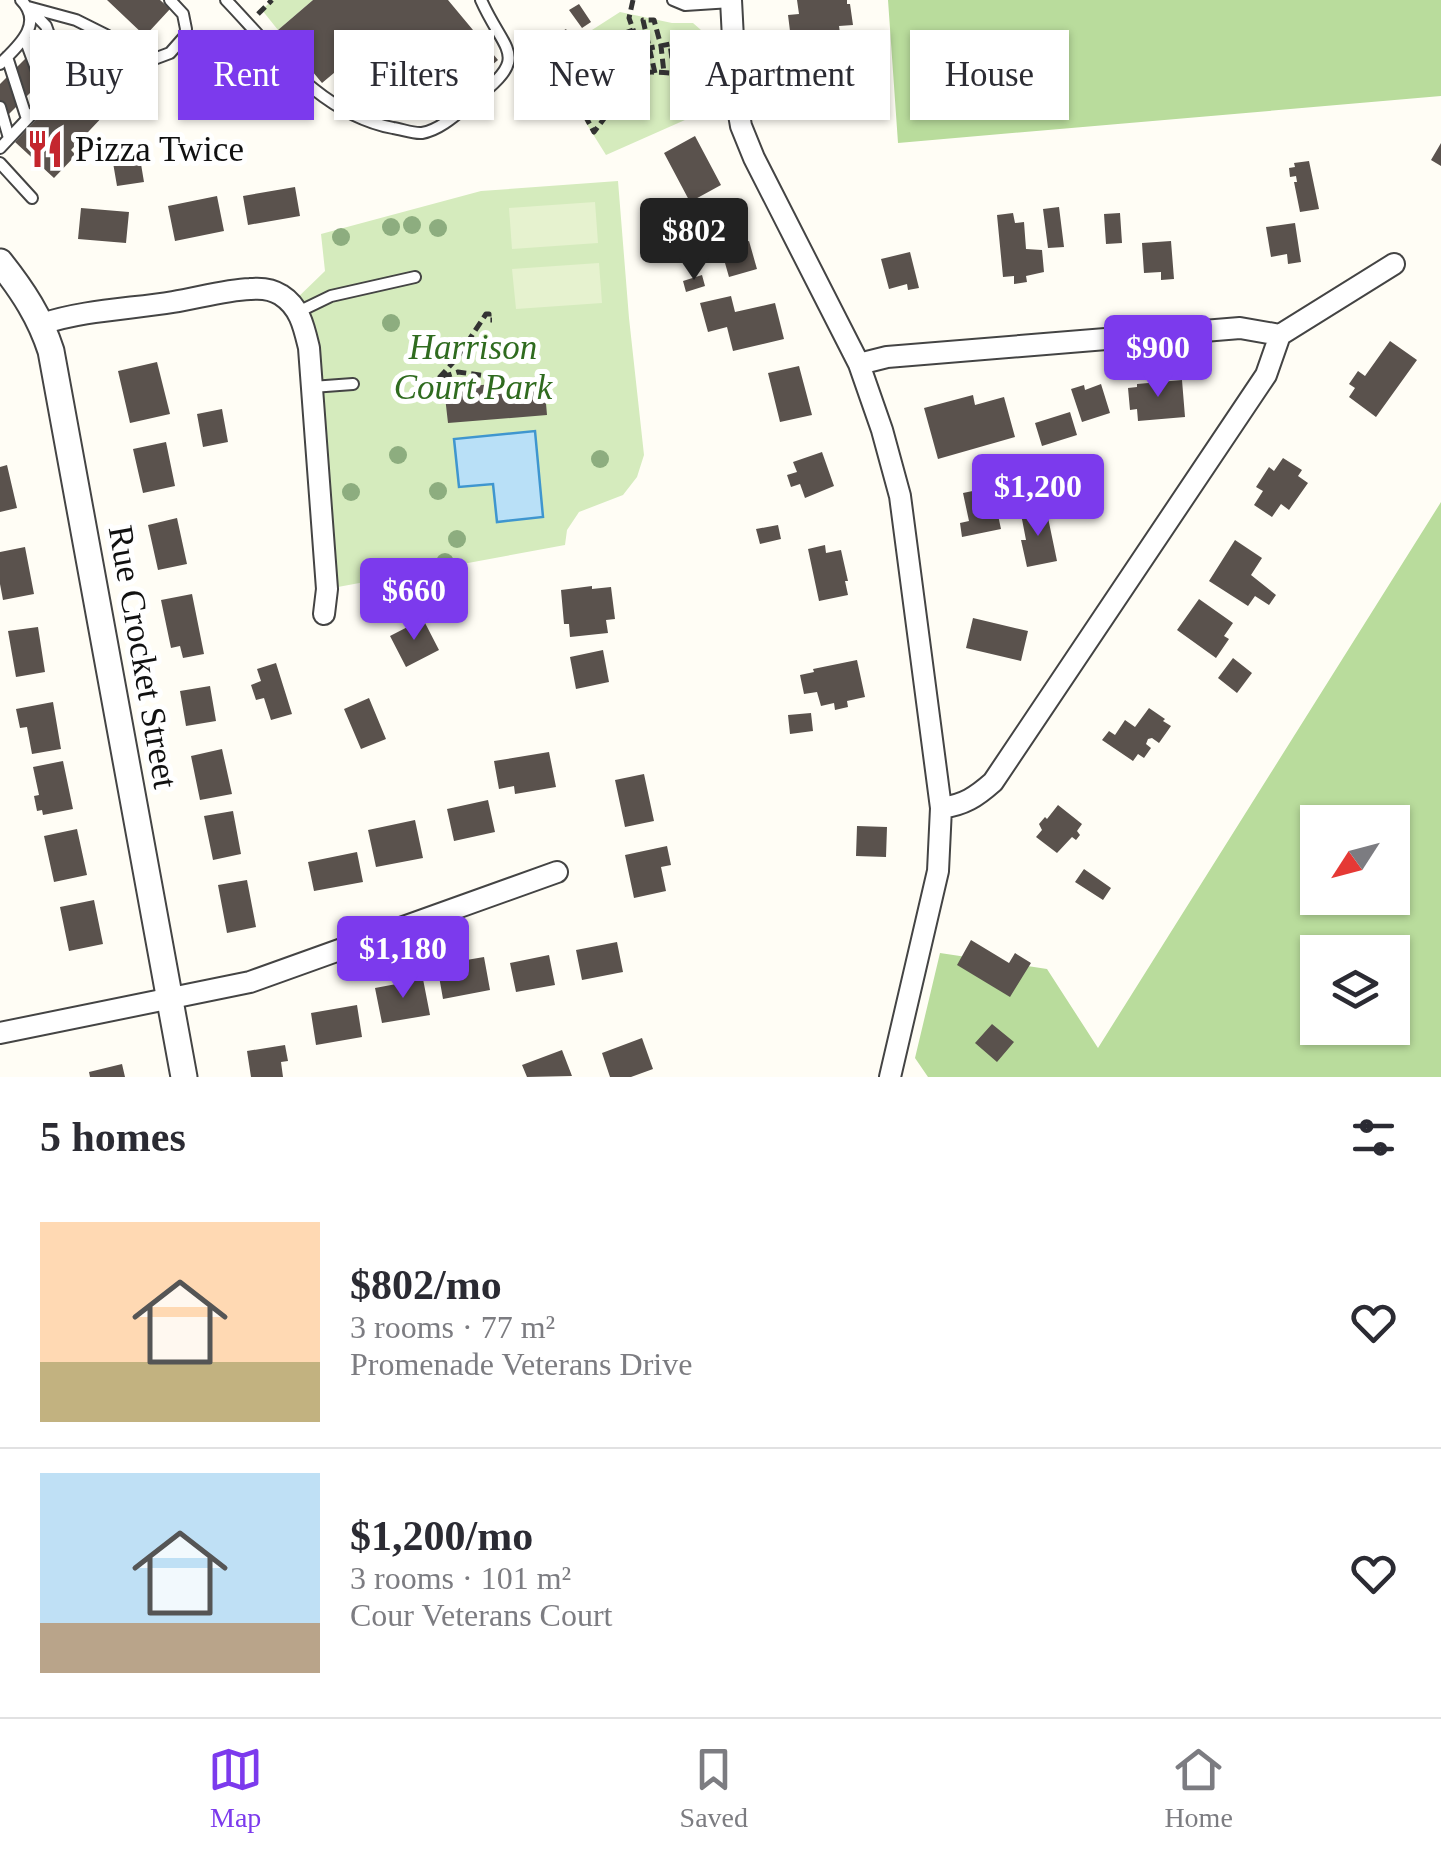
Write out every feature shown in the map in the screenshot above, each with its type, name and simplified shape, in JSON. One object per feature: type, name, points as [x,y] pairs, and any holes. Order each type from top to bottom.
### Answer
[{"type":"street","points":[[731,1],[741,126],[859,364],[900,496],[941,808],[938,871],[890,1077]]},
{"type":"street","name":"Rue Crocket Street","points":[[0,262],[26,295],[42,324],[55,371],[184,1077]]},
{"type":"street","points":[[941,808],[975,798],[992,782],[1266,375],[1280,334],[1394,264]]},
{"type":"street","points":[[42,324],[66,316],[249,289],[282,295],[304,323],[309,348],[326,589],[324,614]]},
{"type":"street","points":[[859,364],[887,358],[1240,328],[1280,334]]},
{"type":"street","points":[[0,1033],[250,982],[557,872]]},
{"type":"lane","points":[[24,4],[42,0]]},
{"type":"lane","points":[[158,58],[170,53],[185,36],[182,14],[170,0]]},
{"type":"lane","points":[[226,0],[316,93],[343,110],[382,126],[422,134],[446,122],[486,91],[507,66],[505,43],[481,0]]},
{"type":"lane","points":[[673,0],[686,6],[731,1]]},
{"type":"lane","points":[[24,4],[96,30]]},
{"type":"lane","points":[[24,4],[30,24],[25,40],[4,61],[27,119]]},
{"type":"lane","points":[[24,4],[47,30]]},
{"type":"lane","points":[[25,40],[30,53]]},
{"type":"lane","points":[[0,107],[9,138]]},
{"type":"lane","points":[[0,148],[30,116]]},
{"type":"lane","points":[[0,164],[32,198]]},
{"type":"lane","points":[[298,312],[331,296],[415,277]]},
{"type":"lane","points":[[312,387],[353,384]]},
{"type":"path","points":[[633,0],[629,14],[633,30]]},
{"type":"path","points":[[646,30],[643,20],[654,20],[664,73]]},
{"type":"path","points":[[655,73],[650,48],[657,33]]},
{"type":"path","points":[[650,48],[670,44]]},
{"type":"path","points":[[650,48],[663,60]]},
{"type":"path","points":[[663,60],[670,58]]},
{"type":"path","points":[[650,73],[670,73]]},
{"type":"path","points":[[587,120],[594,132],[603,120]]},
{"type":"path","points":[[492,320],[486,314],[458,358],[439,378],[458,372],[502,378],[504,383]]},
{"type":"green space","points":[[272,0],[313,0],[278,30],[262,10]]},
{"type":"green space","points":[[888,0],[1441,0],[1441,96],[898,143]]},
{"type":"green space","points":[[620,12],[672,23],[693,23],[701,30],[670,30],[670,120],[685,120],[606,155],[585,120],[650,120],[650,30],[592,30]]},
{"type":"green space","name":"Harrison Court Park","points":[[618,181],[644,455],[637,477],[623,495],[579,512],[567,530],[565,545],[327,589],[312,387],[291,304],[325,271],[321,234],[481,191]]},
{"type":"green space","points":[[595,202],[598,243],[512,249],[509,208]]},
{"type":"green space","points":[[599,263],[602,303],[516,309],[512,269]]},
{"type":"green space","points":[[1441,502],[1441,1077],[928,1077],[915,1058],[940,953],[1047,969],[1098,1048]]},
{"type":"water","points":[[535,431],[543,517],[497,522],[493,484],[459,487],[454,439]]},
{"type":"building","points":[[107,0],[160,0],[170,9],[151,30],[139,30]]},
{"type":"building","points":[[313,0],[448,0],[473,30],[334,30],[334,73],[322,83],[314,73],[314,30],[278,30]]},
{"type":"building","points":[[797,0],[847,0],[853,25],[839,26],[840,30],[790,30],[788,15],[799,14]]},
{"type":"building","points":[[579,4],[591,22],[582,28],[569,10]]},
{"type":"building","points":[[30,54],[30,93],[6,117],[0,111],[0,84]]},
{"type":"building","points":[[36,120],[99,120],[71,150],[76,155],[54,178],[15,142]]},
{"type":"building","points":[[695,136],[721,185],[690,202],[664,153]]},
{"type":"building","points":[[1441,143],[1441,166],[1431,160]]},
{"type":"building","points":[[138,146],[144,182],[117,186],[111,151]]},
{"type":"building","points":[[1309,161],[1319,209],[1300,212],[1296,176],[1290,177],[1289,168],[1295,167],[1294,163]]},
{"type":"building","points":[[295,187],[300,216],[248,225],[243,196]]},
{"type":"building","points":[[217,196],[224,231],[175,241],[168,206]]},
{"type":"building","points":[[1059,207],[1064,247],[1048,248],[1043,209]]},
{"type":"building","points":[[81,208],[129,212],[126,243],[78,239]]},
{"type":"building","points":[[1013,213],[1015,223],[1024,222],[1026,249],[1042,250],[1044,272],[1014,284],[1014,276],[1003,277],[997,215]]},
{"type":"building","points":[[1120,213],[1122,243],[1106,244],[1104,214]]},
{"type":"building","points":[[1295,223],[1301,262],[1288,264],[1287,254],[1271,257],[1266,227]]},
{"type":"building","points":[[749,241],[757,269],[729,277],[721,249]]},
{"type":"building","points":[[1171,241],[1174,279],[1161,280],[1161,272],[1144,273],[1142,243]]},
{"type":"building","points":[[910,252],[919,288],[908,290],[907,284],[889,289],[881,259]]},
{"type":"building","points":[[702,275],[705,286],[686,292],[683,281]]},
{"type":"building","points":[[731,296],[735,312],[775,303],[784,339],[733,351],[727,327],[708,332],[700,303]]},
{"type":"building","points":[[1390,341],[1417,360],[1376,417],[1349,397],[1355,388],[1349,384],[1358,371],[1365,376]]},
{"type":"building","points":[[157,362],[170,414],[130,423],[118,371]]},
{"type":"building","points":[[799,366],[812,415],[780,422],[768,373]]},
{"type":"building","points":[[544,380],[547,415],[448,423],[444,388]]},
{"type":"building","points":[[1182,380],[1185,417],[1138,421],[1137,409],[1130,410],[1128,388]]},
{"type":"building","points":[[1101,384],[1110,413],[1082,422],[1071,389],[1084,385],[1085,390]]},
{"type":"building","points":[[973,395],[975,405],[1004,397],[1015,437],[938,459],[924,408]]},
{"type":"building","points":[[222,409],[228,442],[203,447],[197,414]]},
{"type":"building","points":[[1070,412],[1077,435],[1042,446],[1035,423]]},
{"type":"building","points":[[166,442],[175,486],[143,493],[133,449]]},
{"type":"building","points":[[822,452],[834,486],[805,498],[800,484],[791,487],[787,475],[797,472],[793,462]]},
{"type":"building","points":[[1283,458],[1302,470],[1298,476],[1308,483],[1289,510],[1281,504],[1272,517],[1254,505],[1263,491],[1256,487],[1269,467],[1274,471]]},
{"type":"building","points":[[7,465],[17,508],[0,512],[0,467]]},
{"type":"building","points":[[992,487],[1001,529],[962,537],[960,523],[969,521],[963,493]]},
{"type":"building","points":[[1046,508],[1057,561],[1027,567],[1021,514]]},
{"type":"building","points":[[177,518],[187,564],[158,570],[148,525]]},
{"type":"building","points":[[778,525],[781,539],[760,544],[756,529]]},
{"type":"building","points":[[1235,540],[1262,558],[1251,575],[1276,595],[1269,605],[1255,596],[1248,606],[1209,581]]},
{"type":"building","points":[[825,545],[826,553],[841,550],[848,595],[819,601],[808,549]]},
{"type":"building","points":[[25,547],[34,594],[3,600],[0,552]]},
{"type":"building","points":[[611,587],[615,619],[606,620],[608,633],[570,637],[569,624],[564,624],[561,590]]},
{"type":"building","points":[[192,594],[204,654],[183,658],[180,646],[171,648],[161,600]]},
{"type":"building","points":[[1199,599],[1233,623],[1224,636],[1229,639],[1216,658],[1177,630]]},
{"type":"building","points":[[973,618],[1028,631],[1021,661],[966,648]]},
{"type":"building","points":[[423,619],[439,650],[406,667],[390,636]]},
{"type":"building","points":[[38,627],[45,672],[16,677],[8,631]]},
{"type":"building","points":[[603,650],[609,682],[576,689],[570,657]]},
{"type":"building","points":[[1233,658],[1252,673],[1237,693],[1218,678]]},
{"type":"building","points":[[857,660],[865,697],[847,701],[848,707],[835,710],[834,703],[821,706],[817,692],[804,694],[800,675]]},
{"type":"building","points":[[276,663],[292,714],[271,720],[264,698],[256,700],[251,685],[261,681],[257,669]]},
{"type":"building","points":[[210,686],[216,721],[186,726],[180,691]]},
{"type":"building","points":[[369,698],[386,739],[361,749],[344,709]]},
{"type":"building","points":[[53,702],[61,749],[32,754],[27,727],[20,728],[16,709]]},
{"type":"building","points":[[1149,708],[1171,726],[1159,743],[1148,739],[1146,744],[1151,748],[1144,758],[1138,754],[1133,761],[1102,740],[1109,731],[1115,735],[1125,720],[1135,727]]},
{"type":"building","points":[[811,713],[813,731],[790,734],[788,715]]},
{"type":"building","points":[[222,749],[232,794],[200,800],[191,756]]},
{"type":"building","points":[[549,752],[556,787],[515,794],[514,786],[499,789],[494,761]]},
{"type":"building","points":[[63,761],[73,809],[43,815],[42,810],[37,811],[34,796],[39,795],[33,767]]},
{"type":"building","points":[[644,774],[654,821],[625,827],[615,780]]},
{"type":"building","points":[[488,800],[495,832],[454,841],[447,809]]},
{"type":"building","points":[[1058,805],[1082,824],[1076,840],[1072,837],[1057,853],[1036,837],[1042,830],[1039,824]]},
{"type":"building","points":[[233,811],[241,854],[213,860],[204,816]]},
{"type":"building","points":[[415,820],[423,858],[376,867],[368,830]]},
{"type":"building","points":[[857,826],[887,827],[886,857],[856,856]]},
{"type":"building","points":[[77,829],[87,875],[54,882],[44,836]]},
{"type":"building","points":[[667,846],[671,865],[661,867],[666,891],[634,898],[625,855]]},
{"type":"building","points":[[357,852],[363,882],[314,891],[308,862]]},
{"type":"building","points":[[1084,869],[1111,888],[1103,900],[1075,882]]},
{"type":"building","points":[[247,880],[256,927],[227,933],[218,885]]},
{"type":"building","points":[[94,900],[103,944],[69,951],[60,907]]},
{"type":"building","points":[[971,940],[1009,963],[1015,953],[1031,963],[1010,997],[957,965]]},
{"type":"building","points":[[617,942],[623,972],[582,980],[576,950]]},
{"type":"building","points":[[549,955],[555,985],[516,992],[510,963]]},
{"type":"building","points":[[484,957],[490,990],[443,999],[437,965]]},
{"type":"building","points":[[423,979],[430,1015],[382,1023],[375,988]]},
{"type":"building","points":[[357,1005],[362,1037],[316,1045],[311,1013]]},
{"type":"building","points":[[992,1024],[1014,1042],[997,1062],[975,1043]]},
{"type":"building","points":[[642,1038],[653,1069],[631,1077],[610,1077],[602,1053]]},
{"type":"building","points":[[285,1045],[288,1061],[281,1062],[283,1077],[251,1077],[247,1051]]},
{"type":"building","points":[[562,1050],[572,1076],[527,1077],[522,1065]]},
{"type":"building","points":[[122,1064],[125,1077],[90,1077],[89,1072]]},
{"type":"place","name":"Pizza Twice","points":[[45,149]]}]
